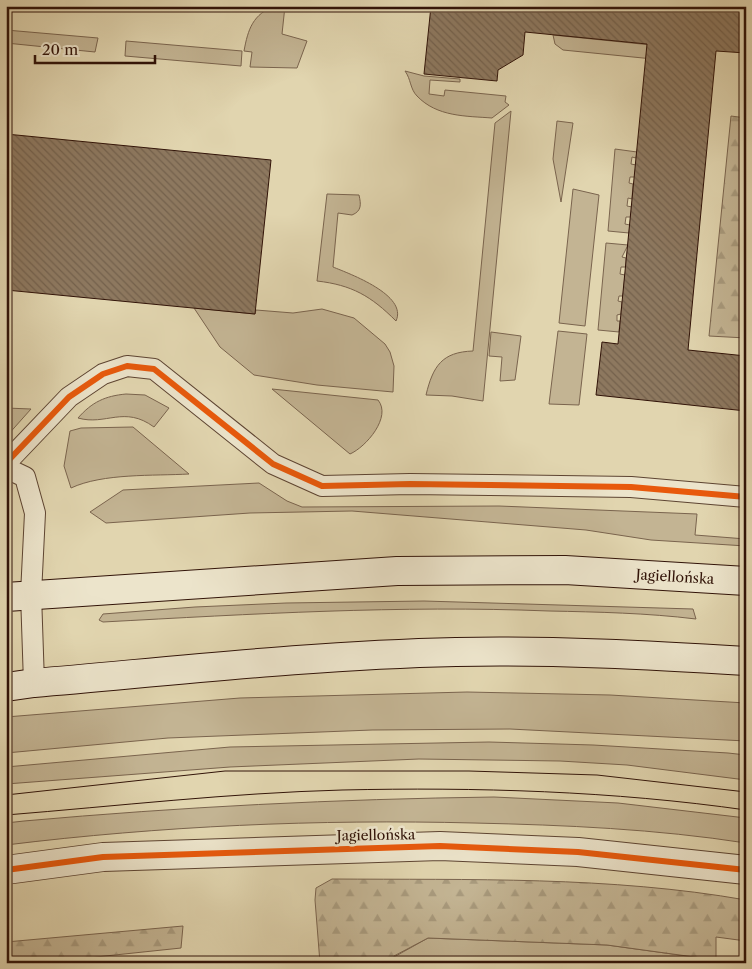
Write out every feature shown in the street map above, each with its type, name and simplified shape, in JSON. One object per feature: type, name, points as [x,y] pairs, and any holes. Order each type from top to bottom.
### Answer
[{"type":"main road","name":"Jagiellońska","points":[[19,595],[397,571],[566,570],[746,581]]},
{"type":"main road","points":[[6,687],[246,664],[454,652],[552,652],[746,661]]},
{"type":"main road","name":"Jagiellońska","points":[[6,870],[103,857],[440,846],[578,852],[746,870]]},
{"type":"lane","points":[[6,463],[69,397],[103,374],[127,366],[154,369],[273,464],[322,486],[410,484],[631,487],[746,497]]},
{"type":"lane","points":[[6,468],[25,477],[35,513],[19,595],[34,683]]},
{"type":"green space","points":[[275,6],[285,6],[282,34],[307,41],[297,68],[250,67],[252,52],[244,51],[247,36],[253,23],[261,13]]},
{"type":"green space","points":[[6,30],[98,38],[95,52],[6,43]]},
{"type":"green space","points":[[553,35],[661,46],[653,59],[563,50],[555,44]]},
{"type":"green space","points":[[126,41],[242,51],[241,66],[125,56]]},
{"type":"green space","points":[[405,71],[424,76],[460,79],[460,82],[430,80],[429,94],[444,96],[445,90],[506,96],[505,102],[509,105],[492,118],[462,116],[443,112],[425,103],[417,96]]},
{"type":"green space","points":[[511,111],[483,401],[452,396],[426,395],[432,376],[446,358],[454,354],[473,351],[495,123]]},
{"type":"green space","points":[[731,116],[746,118],[746,338],[709,336]]},
{"type":"green space","points":[[557,121],[573,123],[561,202],[553,159]]},
{"type":"green space","points":[[615,149],[637,152],[636,158],[632,157],[631,164],[636,165],[635,177],[630,177],[629,183],[633,184],[632,199],[628,198],[627,206],[632,207],[631,217],[626,217],[625,224],[630,225],[629,233],[608,231]]},
{"type":"green space","points":[[573,189],[599,195],[585,326],[559,323]]},
{"type":"green space","points":[[327,194],[359,195],[360,201],[358,211],[352,215],[338,213],[333,267],[364,280],[386,294],[394,303],[397,312],[396,321],[369,298],[360,293],[341,285],[317,281]]},
{"type":"green space","points":[[606,243],[628,245],[622,257],[626,258],[626,267],[621,267],[620,274],[625,275],[623,296],[619,296],[618,301],[622,302],[621,314],[617,315],[617,321],[620,321],[619,332],[598,330]]},
{"type":"green space","points":[[194,308],[255,314],[256,310],[293,313],[322,309],[354,318],[385,344],[390,352],[394,366],[393,392],[317,385],[254,375],[220,347]]},
{"type":"green space","points":[[558,331],[587,334],[579,405],[549,404]]},
{"type":"green space","points":[[491,332],[521,336],[515,380],[500,381],[502,357],[489,356]]},
{"type":"green space","points":[[272,389],[378,400],[382,415],[380,423],[370,438],[350,454]]},
{"type":"green space","points":[[126,394],[145,395],[169,408],[154,427],[133,417],[97,420],[78,418],[99,401],[112,396]]},
{"type":"green space","points":[[6,408],[31,409],[6,437]]},
{"type":"green space","points":[[133,427],[189,474],[113,478],[84,483],[71,488],[64,466],[70,431],[81,428]]},
{"type":"green space","points":[[259,483],[287,501],[302,507],[499,506],[697,514],[695,535],[746,539],[746,546],[651,540],[586,530],[352,511],[250,513],[106,523],[90,512],[123,490]]},
{"type":"green space","points":[[424,601],[693,609],[696,619],[604,612],[437,609],[326,611],[103,622],[99,620],[103,614],[195,607],[286,603]]},
{"type":"green space","points":[[467,692],[610,695],[746,703],[746,741],[510,729],[372,730],[168,738],[6,753],[6,717],[240,698]]},
{"type":"green space","points":[[489,742],[593,745],[746,755],[746,780],[627,765],[560,761],[419,759],[230,767],[6,784],[6,767],[230,747]]},
{"type":"green space","points":[[494,797],[618,803],[746,818],[746,843],[678,834],[576,827],[474,823],[357,822],[240,825],[64,838],[6,845],[6,823],[24,821],[259,805]]},
{"type":"green space","points":[[332,879],[539,881],[591,883],[695,892],[746,900],[746,941],[716,937],[716,960],[607,945],[428,938],[394,956],[394,963],[320,963],[315,900],[316,888]]},
{"type":"green space","points":[[183,926],[181,948],[39,963],[6,963],[6,942]]},
{"type":"green space","points":[[428,938],[607,945],[716,960],[716,963],[394,963],[394,957]]},
{"type":"building","points":[[431,6],[746,6],[746,53],[716,51],[688,350],[746,356],[746,411],[596,395],[602,342],[618,344],[647,44],[525,32],[523,55],[498,70],[497,81],[424,74]]},
{"type":"building","points":[[6,134],[271,160],[255,314],[6,290]]},
{"type":"tram line","points":[[6,795],[225,771],[469,771],[597,775],[746,792]]},
{"type":"tram line","points":[[6,815],[258,794],[392,789],[494,790],[646,798],[746,810]]},
{"type":"cycle path","points":[[6,463],[69,397],[103,374],[127,366],[154,369],[273,464],[322,486],[410,484],[631,487],[746,497]]},
{"type":"cycle path","points":[[6,870],[103,857],[440,846],[578,852],[746,870]]}]
